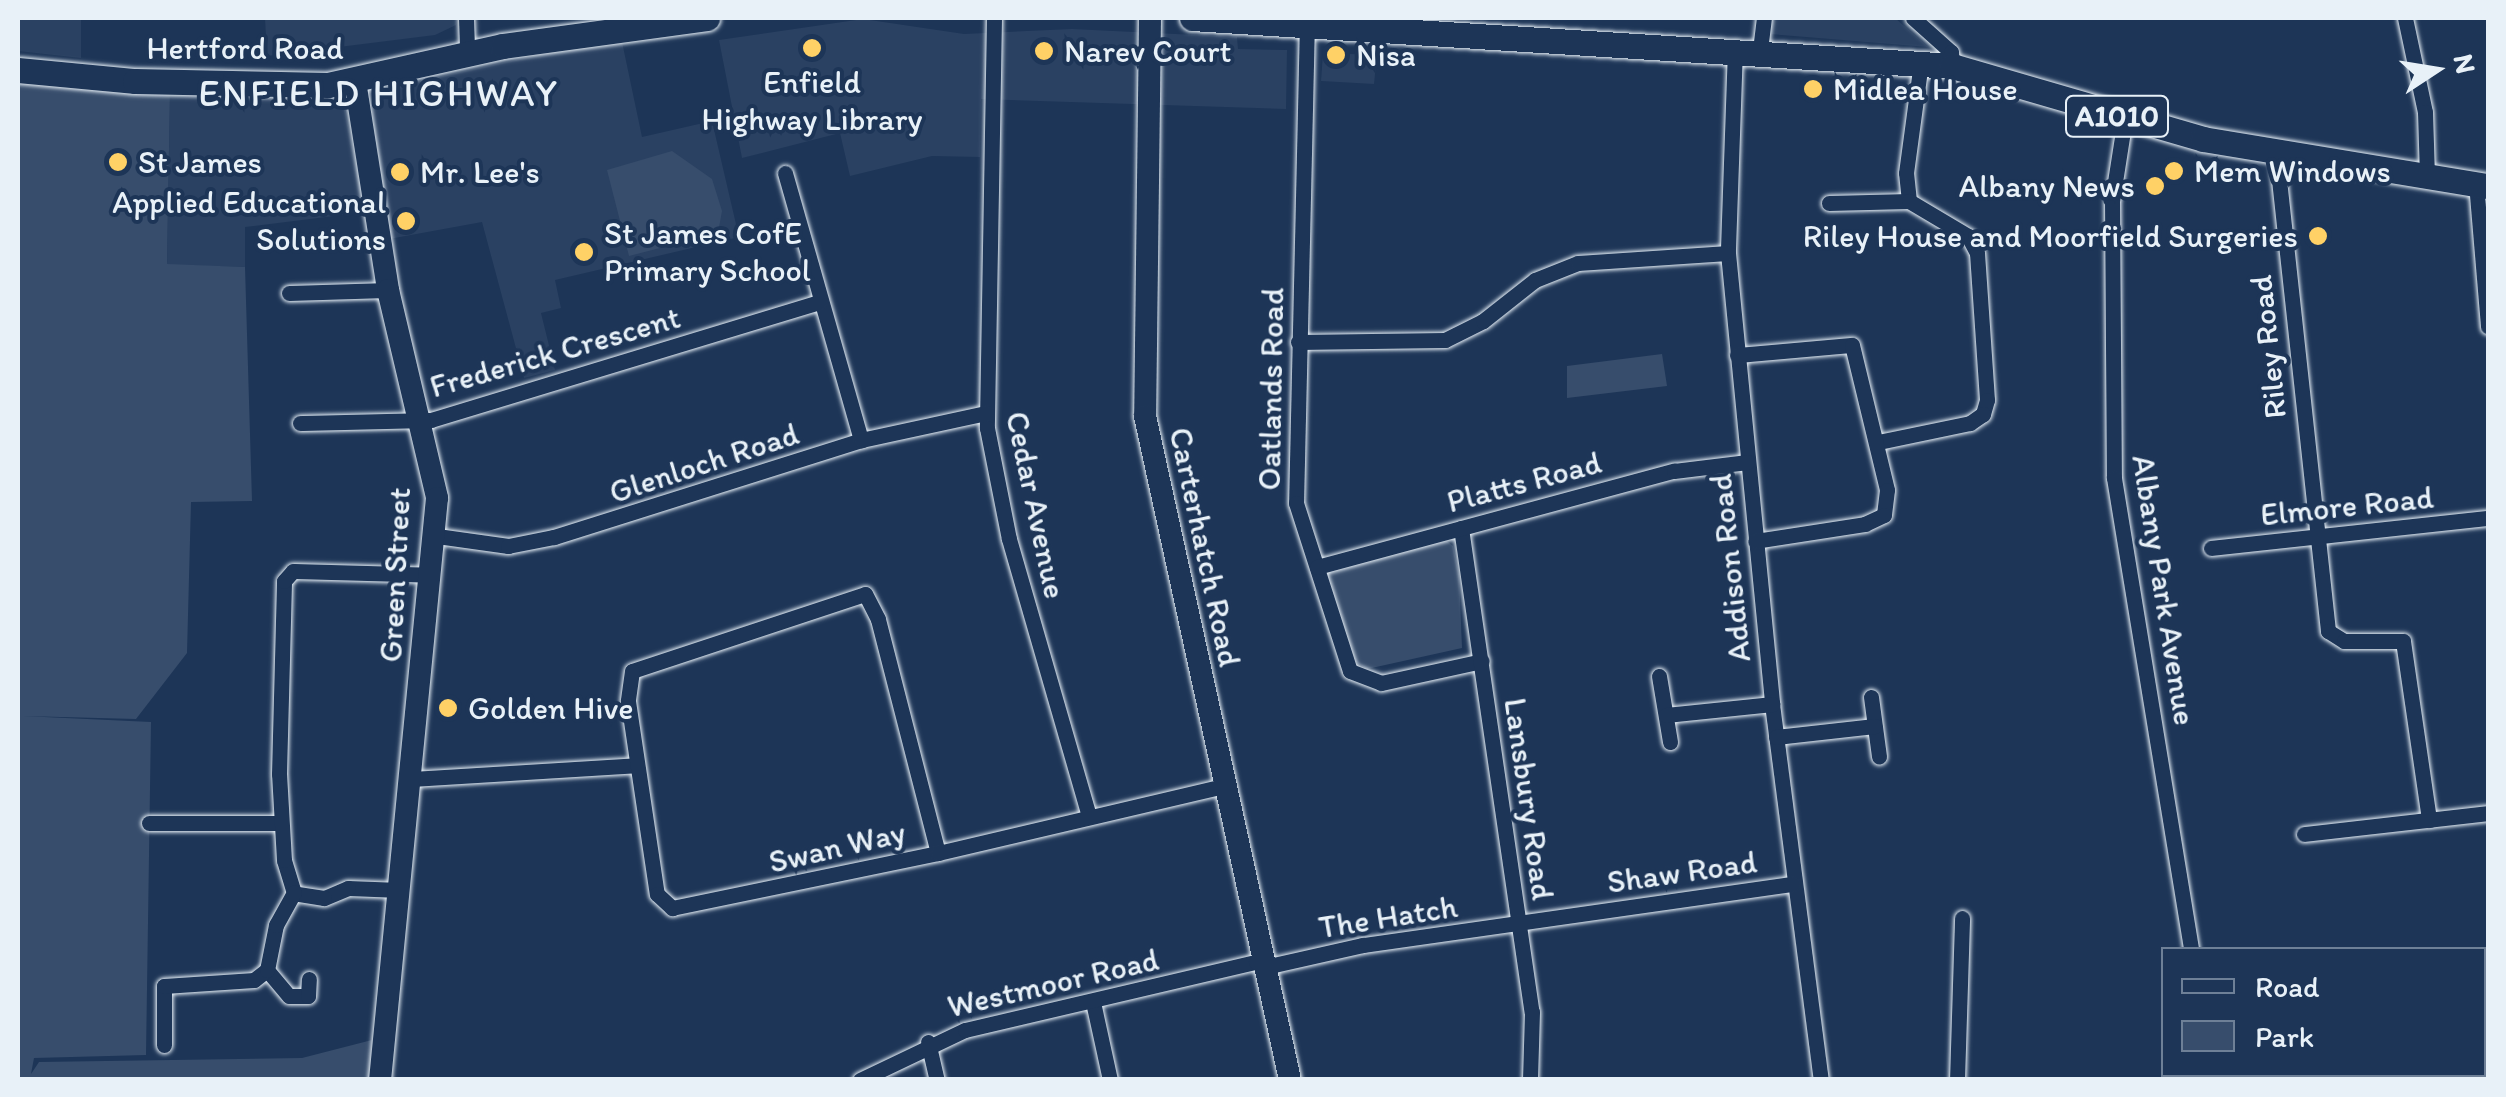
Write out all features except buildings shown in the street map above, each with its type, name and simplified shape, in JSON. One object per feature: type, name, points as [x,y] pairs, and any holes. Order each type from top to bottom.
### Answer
[{"type":"main road","name":"Hertford Road","points":[[18,70],[274,86],[355,81],[468,54],[640,22],[708,18]]},
{"type":"main road","name":"A1010","points":[[1192,18],[1921,62],[1952,66],[2125,118],[2276,152],[2482,184]]},
{"type":"street","points":[[466,18],[468,54]]},
{"type":"street","name":"Cedar Avenue","points":[[994,18],[986,413],[1009,539],[1088,817]]},
{"type":"street","name":"Carterhatch Road","points":[[1150,18],[1145,416],[1290,1080]]},
{"type":"street","name":"Addison Road","points":[[1764,18],[1747,49],[1728,253],[1772,704],[1821,1080]]},
{"type":"street","points":[[1913,18],[1951,52],[1952,66]]},
{"type":"street","points":[[2405,18],[2425,112],[2426,174]]},
{"type":"street","name":"Oatlands Road","points":[[1307,22],[1295,485],[1317,567],[1350,671],[1364,680],[1381,683],[1482,661]]},
{"type":"street","points":[[1909,201],[1906,173],[1921,62]]},
{"type":"street","name":"Green Street","points":[[355,81],[388,290],[433,470],[437,536],[380,1080]]},
{"type":"street","name":"Albany Park Avenue","points":[[2125,118],[2112,201],[2114,478],[2191,947]]},
{"type":"street","name":"Riley Road","points":[[2276,152],[2328,631],[2344,641],[2403,641],[2429,820]]},
{"type":"street","points":[[785,173],[862,440]]},
{"type":"street","points":[[2482,184],[2488,326]]},
{"type":"street","points":[[1829,203],[1909,201],[1968,236],[1976,252],[1987,400],[1970,423],[1878,442]]},
{"type":"street","points":[[1298,342],[1444,340],[1483,321],[1535,280],[1578,263],[1728,253]]},
{"type":"street","points":[[288,293],[388,290]]},
{"type":"street","name":"Frederick Crescent","points":[[300,423],[420,420],[820,302]]},
{"type":"street","points":[[1737,355],[1852,345],[1887,490],[1884,515],[1865,524],[1755,541]]},
{"type":"street","name":"Glenloch Road","points":[[437,536],[508,546],[554,537],[862,440],[986,413]]},
{"type":"street","name":"Platts Road","points":[[1317,567],[1674,471],[1746,462]]},
{"type":"street","name":"Elmore Road","points":[[2211,548],[2488,518]]},
{"type":"street","name":"Lansbury Road","points":[[1461,528],[1532,1012],[1530,1080]]},
{"type":"street","points":[[164,1045],[164,986],[254,980],[267,970],[276,925],[294,893],[281,823],[286,573],[432,575]]},
{"type":"street","name":"Swan Way","points":[[938,852],[878,619],[865,594],[642,666],[628,680],[658,894],[672,908],[938,852],[1224,786]]},
{"type":"street","points":[[1660,676],[1670,742]]},
{"type":"street","points":[[1872,697],[1880,756]]},
{"type":"street","points":[[1666,715],[1772,704]]},
{"type":"street","points":[[1776,737],[1874,726]]},
{"type":"street","points":[[410,779],[637,765]]},
{"type":"street","points":[[2304,834],[2488,813]]},
{"type":"street","points":[[149,823],[281,823]]},
{"type":"street","name":"Shaw Road","points":[[1519,924],[1793,884]]},
{"type":"street","points":[[294,893],[324,898],[348,888],[400,890]]},
{"type":"street","points":[[1956,1080],[1962,918]]},
{"type":"street","name":"The Hatch","points":[[1265,967],[1519,924]]},
{"type":"street","name":"Westmoor Road","points":[[860,1080],[928,1042],[1256,962],[1265,967]]},
{"type":"street","points":[[267,970],[290,996],[308,996],[309,979]]},
{"type":"street","points":[[1093,1002],[1110,1080]]},
{"type":"street","points":[[928,1042],[938,1080]]},
{"type":"shaded area","points":[[18,18],[81,18],[81,58],[18,51]]},
{"type":"shaded area","points":[[265,18],[457,18],[456,25],[435,35],[267,56]]},
{"type":"shaded area","points":[[1770,18],[1895,18],[1928,47],[1770,34]]},
{"type":"shaded area","points":[[863,19],[964,34],[1072,29],[1237,37],[1238,49],[1287,50],[1286,109],[981,99],[980,157],[932,156],[850,176],[840,133],[742,158],[719,40]]},
{"type":"shaded area","points":[[621,37],[642,137],[712,121],[739,237],[555,280],[561,308],[541,313],[555,370],[524,378],[482,222],[389,239],[370,92]]},
{"type":"shaded area","points":[[1323,53],[1377,55],[1374,84],[1321,81]]},
{"type":"shaded area","points":[[170,92],[343,101],[366,212],[245,227],[245,267],[167,265]]},
{"type":"green space","points":[[18,81],[170,92],[167,264],[245,267],[252,501],[191,502],[187,653],[136,719],[23,716],[151,722],[146,1055],[34,1058],[31,1074],[39,1062],[302,1058],[372,1040],[369,1079],[18,1080]]},
{"type":"green space","points":[[672,151],[712,179],[722,211],[718,233],[629,256],[607,170]]},
{"type":"green space","points":[[1662,354],[1667,386],[1567,398],[1567,366]]},
{"type":"green space","points":[[1443,538],[1453,546],[1459,575],[1462,648],[1367,669],[1356,662],[1325,577],[1328,568]]},
{"type":"place","name":"Enfield Highway Library","points":[[812,48]]},
{"type":"place","name":"Narev Court","points":[[1044,51]]},
{"type":"place","name":"Nisa","points":[[1336,55]]},
{"type":"place","name":"Midlea House","points":[[1813,89]]},
{"type":"place","name":"St James","points":[[118,162]]},
{"type":"place","name":"Mem Windows","points":[[2174,171]]},
{"type":"place","name":"Mr. Lee's","points":[[400,172]]},
{"type":"place","name":"Albany News","points":[[2155,186]]},
{"type":"place","name":"Applied Educational Solutions","points":[[406,221]]},
{"type":"place","name":"Riley House and Moorfield Surgeries","points":[[2318,236]]},
{"type":"place","name":"St James CofE Primary School","points":[[584,252]]},
{"type":"place","name":"Golden Hive","points":[[448,708]]},
{"type":"district","name":"ENFIELD HIGHWAY","points":[[379,94]]}]
